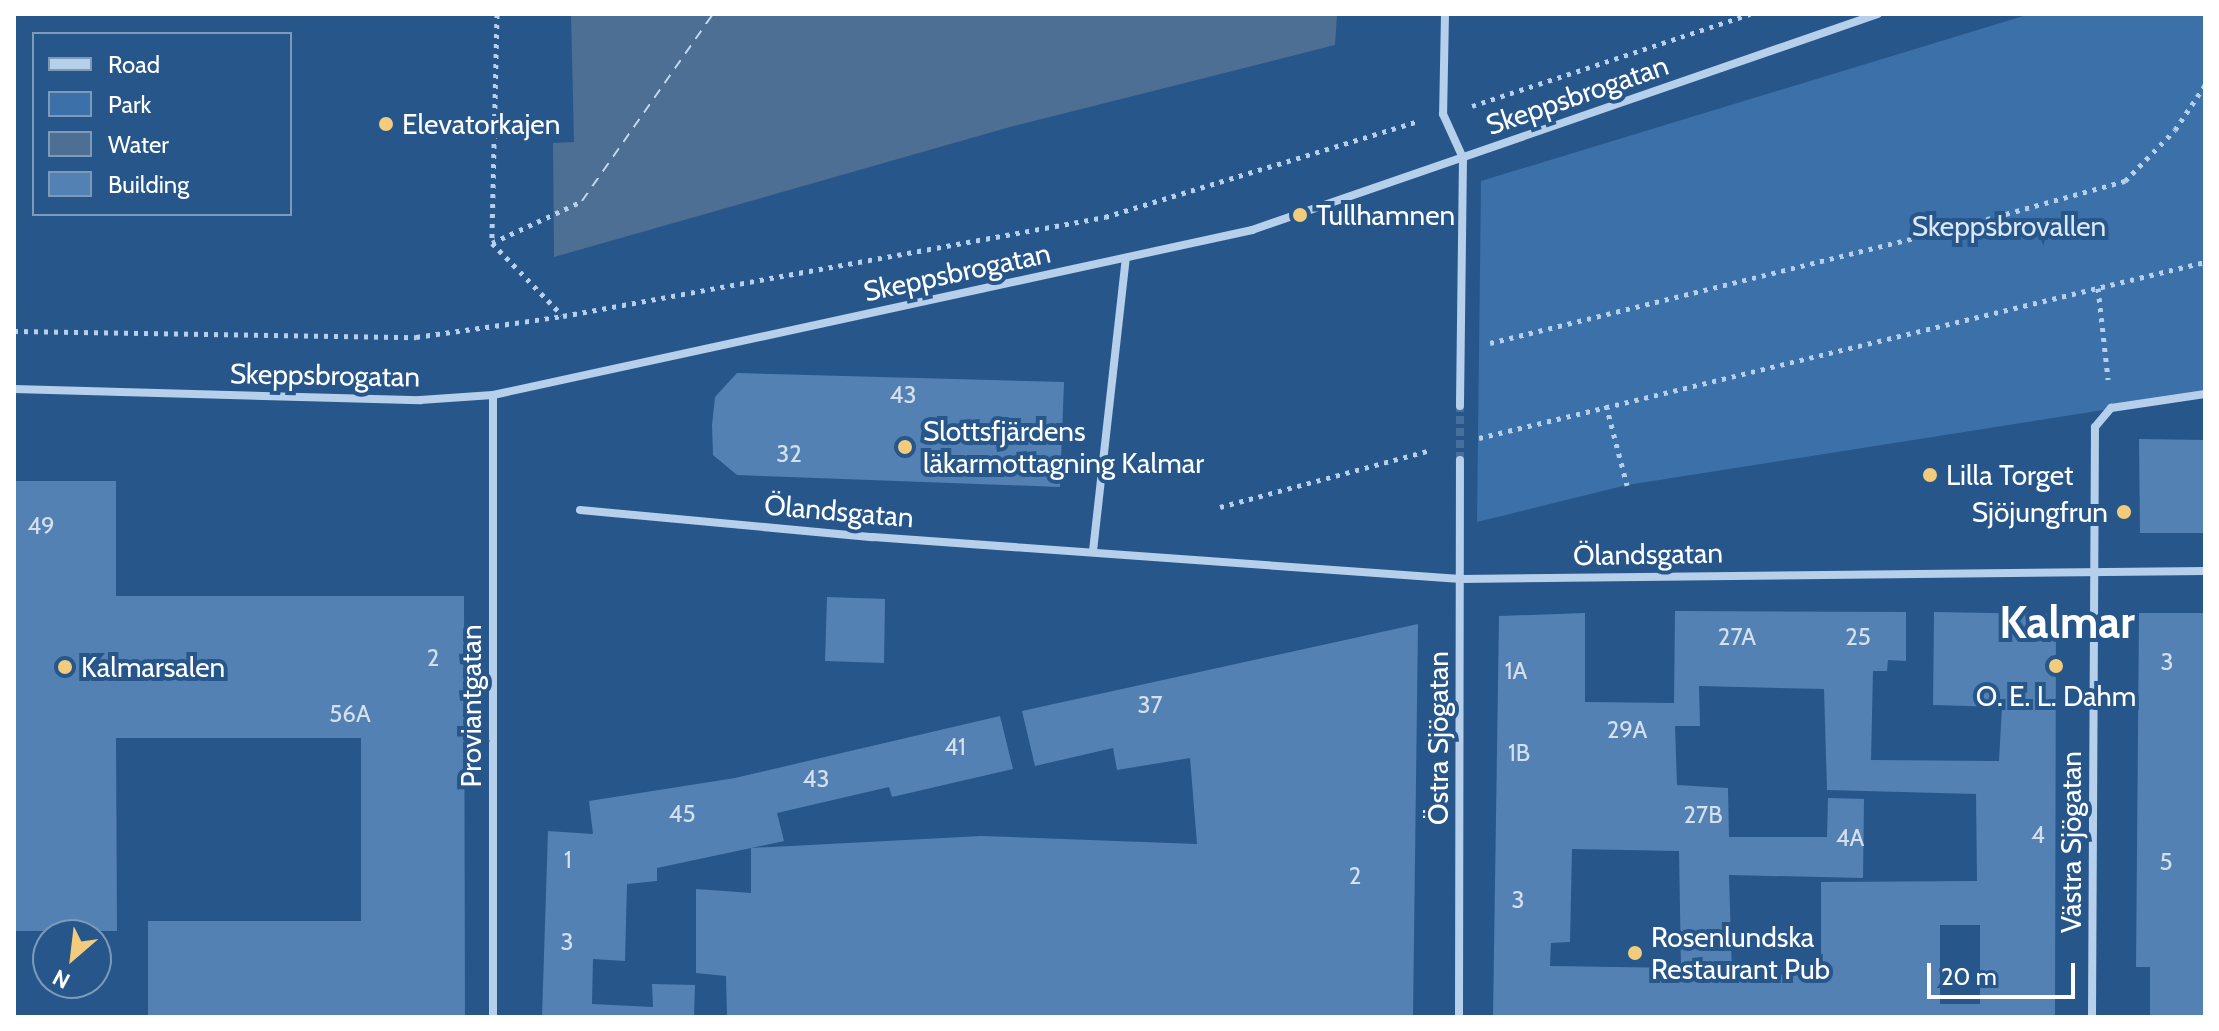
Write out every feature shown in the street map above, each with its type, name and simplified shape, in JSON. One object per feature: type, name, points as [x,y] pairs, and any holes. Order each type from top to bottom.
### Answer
[{"type":"street","points":[[1445,14],[1443,114],[1463,158],[1460,406]]},
{"type":"street","name":"Skeppsbrogatan","points":[[14,389],[420,400],[493,395],[1264,226],[1878,14]]},
{"type":"street","points":[[1093,551],[1126,258]]},
{"type":"street","points":[[2111,408],[2205,394]]},
{"type":"street","name":"Proviantgatan","points":[[493,395],[493,1017]]},
{"type":"street","name":"Västra Sjögatan","points":[[2092,1017],[2095,427],[2111,408]]},
{"type":"street","name":"Östra Sjögatan","points":[[1459,1017],[1460,460]]},
{"type":"street","name":"Ölandsgatan","points":[[580,510],[873,537],[1460,579],[2095,569],[2205,571]]},
{"type":"path","points":[[497,14],[492,243],[563,316]]},
{"type":"path","points":[[14,331],[416,337],[563,316],[1105,217],[1513,95],[1750,14]]},
{"type":"path","points":[[1462,350],[1948,230],[2125,181],[2175,130],[2205,85]]},
{"type":"path","points":[[492,243],[582,201]]},
{"type":"path","points":[[1470,440],[2205,262]]},
{"type":"path","points":[[2098,288],[2111,408]]},
{"type":"path","points":[[1606,405],[1627,485]]},
{"type":"path","points":[[1220,507],[1440,448]]},
{"type":"green space","name":"Skeppsbrovallen","points":[[2030,14],[2205,14],[2205,394],[1627,485],[1477,522],[1481,181]]},
{"type":"water","points":[[571,14],[1337,14],[1335,45],[1010,127],[554,257],[553,143],[574,142]]},
{"type":"building","points":[[737,373],[1064,382],[1060,487],[737,475],[713,455],[712,425],[715,397]]},
{"type":"building","points":[[2139,439],[2205,440],[2205,533],[2140,533]]},
{"type":"building","points":[[14,481],[116,481],[116,596],[464,596],[465,1017],[148,1017],[148,921],[361,921],[361,738],[116,738],[117,931],[112,931],[112,919],[32,919],[32,931],[14,931]]},
{"type":"building","points":[[827,597],[885,599],[884,663],[825,661]]},
{"type":"building","points":[[1675,611],[1906,612],[1906,661],[1888,660],[1887,671],[1873,671],[1871,760],[1999,761],[2002,707],[1933,705],[1934,612],[2056,614],[2055,1017],[1493,1017],[1499,616],[1585,613],[1585,702],[1674,703]],"holes":[[[1699,686],[1824,689],[1827,790],[1976,794],[1977,881],[1821,882],[1821,975],[1732,974],[1729,875],[1863,878],[1864,799],[1828,798],[1827,837],[1729,837],[1728,788],[1677,785],[1675,726],[1700,726]],[[1572,849],[1679,851],[1681,968],[1550,966],[1551,943],[1570,942]],[[1940,925],[1980,925],[1980,1004],[1940,1004]]]},
{"type":"building","points":[[2139,613],[2205,613],[2205,1017],[2150,1017],[2150,967],[2136,967]]},
{"type":"building","points":[[1418,624],[1413,1017],[727,1017],[726,976],[696,973],[696,889],[751,893],[751,848],[981,836],[1197,844],[1190,758],[1117,770],[1113,748],[1035,766],[1022,711]]},
{"type":"building","points":[[1000,716],[1013,769],[892,797],[889,787],[777,813],[784,841],[657,868],[657,881],[627,884],[625,961],[593,959],[592,1004],[653,1007],[652,984],[695,985],[694,1017],[542,1017],[548,831],[593,834],[589,801],[735,778]]},
{"type":"ferry route","points":[[582,201],[713,14]]},
{"type":"tunnel","points":[[1460,406],[1460,460]]},
{"type":"place","name":"Elevatorkajen","points":[[386,124]]},
{"type":"place","name":"Tullhamnen","points":[[1300,215]]},
{"type":"place","name":"Slottsfjärdens läkarmottagning Kalmar","points":[[905,447]]},
{"type":"place","name":"Lilla Torget","points":[[1930,475]]},
{"type":"place","name":"Sjöjungfrun","points":[[2124,512]]},
{"type":"place","name":"O. E. L. Dahm","points":[[2056,666]]},
{"type":"place","name":"Kalmarsalen","points":[[65,667]]},
{"type":"place","name":"Rosenlundska Restaurant Pub","points":[[1635,953]]},
{"type":"district","name":"Kalmar","points":[[2067,623]]}]
